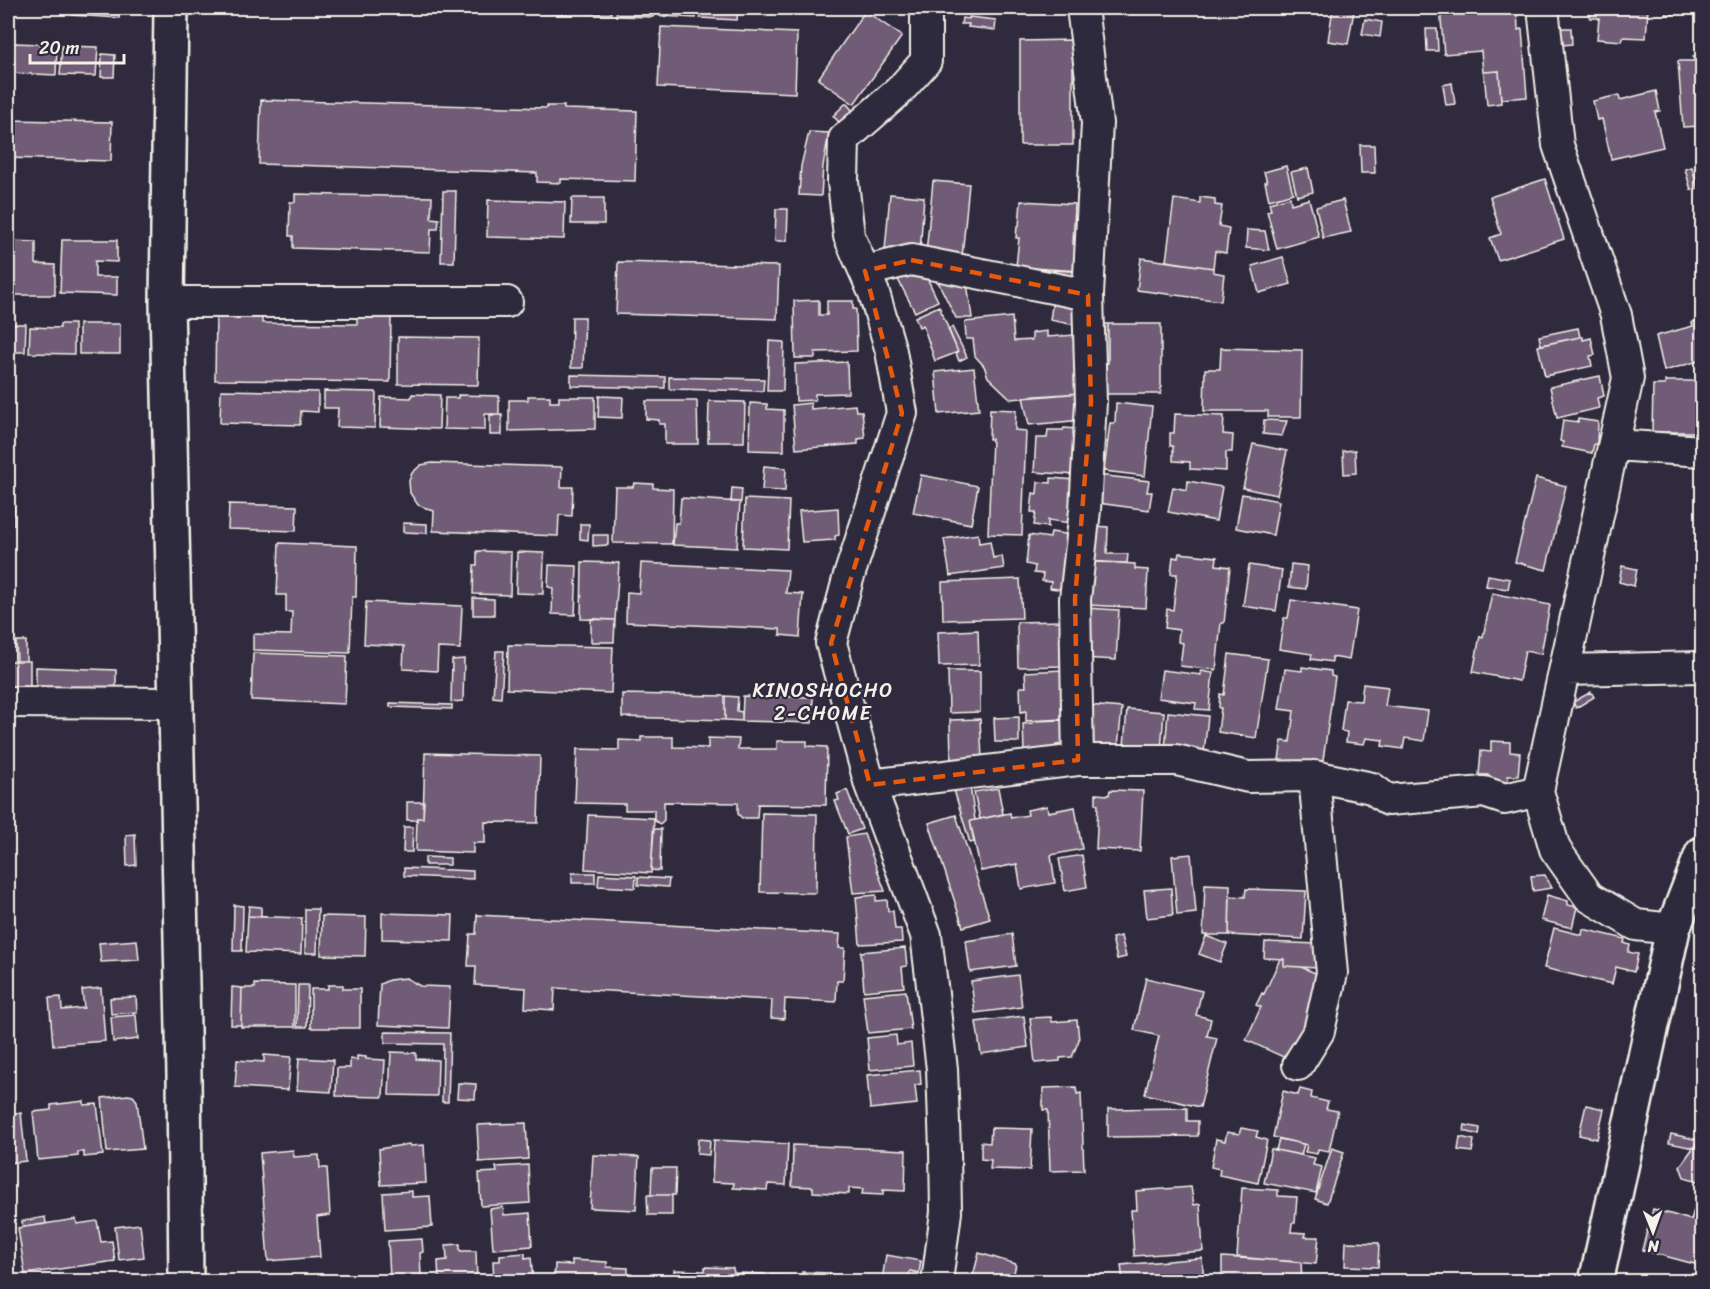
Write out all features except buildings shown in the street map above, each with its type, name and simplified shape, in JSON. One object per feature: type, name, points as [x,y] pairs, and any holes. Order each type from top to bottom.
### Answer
[{"type":"street","points":[[171,8],[167,302],[184,1076],[186,1281]]},
{"type":"street","points":[[926,8],[926,61],[899,91],[844,139],[843,182],[849,236],[874,293],[891,351],[902,413],[848,579],[831,644],[870,785],[926,935],[942,1069],[944,1115],[946,1212],[938,1281]]},
{"type":"street","points":[[1078,760],[1075,599],[1085,510],[1091,402],[1088,296],[1097,123],[1082,8]]},
{"type":"street","points":[[1543,8],[1558,146],[1616,315],[1628,378],[1538,791],[1554,849],[1589,897],[1636,925],[1673,929]]},
{"type":"street","points":[[865,271],[911,260],[1088,296]]},
{"type":"street","points":[[167,302],[507,303]]},
{"type":"street","points":[[1615,445],[1702,451]]},
{"type":"street","points":[[1565,670],[1702,667]]},
{"type":"street","points":[[8,702],[176,703]]},
{"type":"street","points":[[870,785],[1078,760],[1176,760],[1248,777],[1314,776],[1372,788],[1388,800],[1484,792],[1505,799],[1538,791]]},
{"type":"street","points":[[1298,1065],[1318,1031],[1332,974],[1314,776]]},
{"type":"street","points":[[1596,1281],[1673,929],[1702,855]]},
{"type":"highlighted area","points":[[911,260],[1088,295],[1091,402],[1075,599],[1078,760],[870,785],[831,643],[902,413],[865,271]]},
{"type":"district","name":"KINOSHOCHO 2-CHOME","points":[[823,702]]}]
